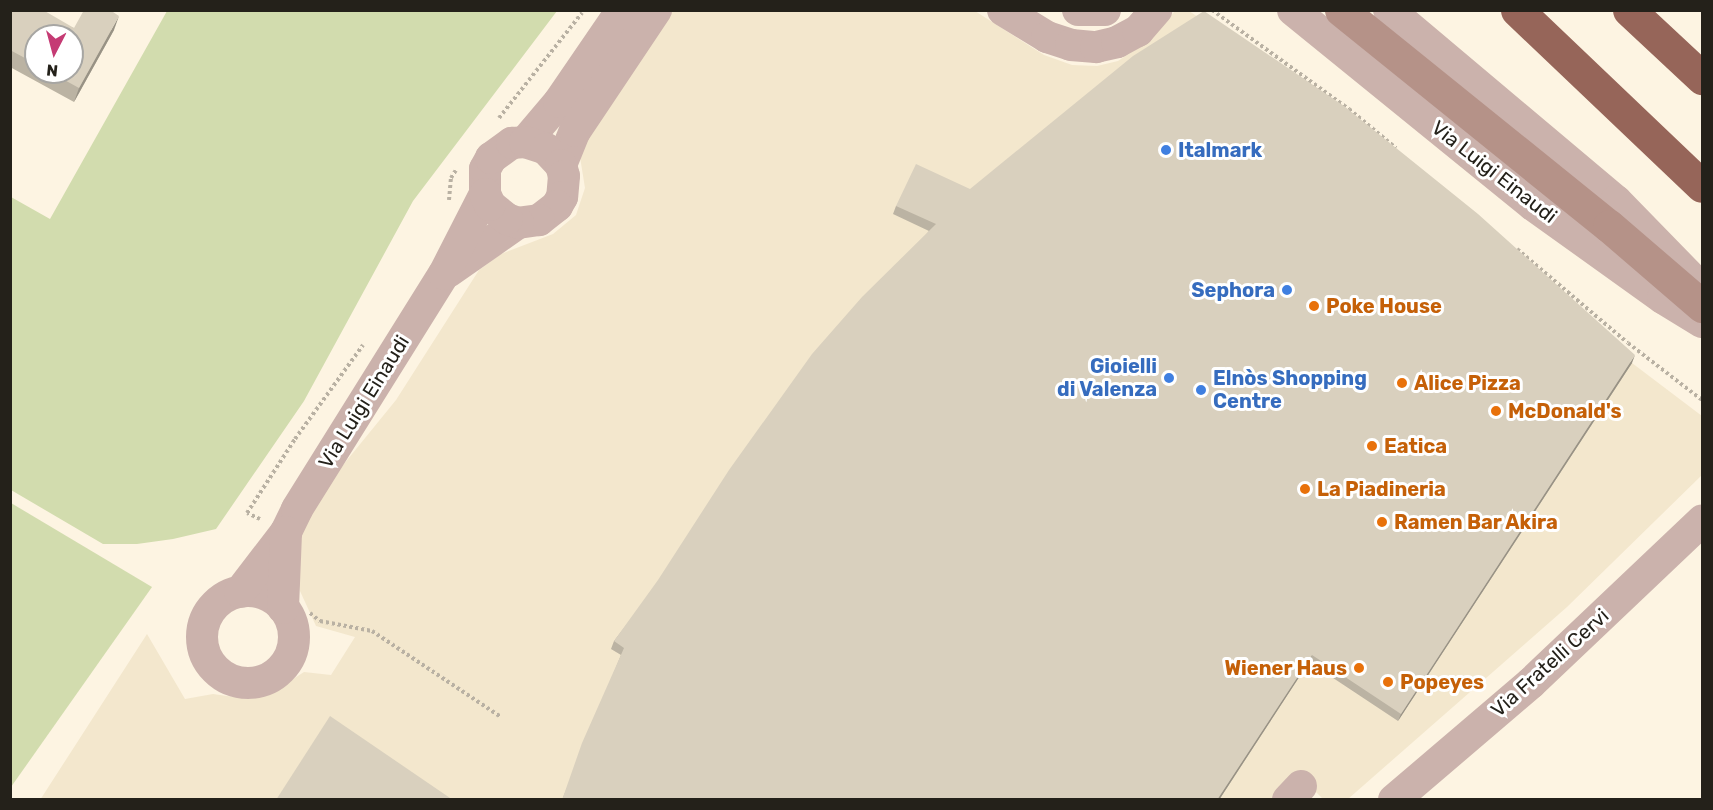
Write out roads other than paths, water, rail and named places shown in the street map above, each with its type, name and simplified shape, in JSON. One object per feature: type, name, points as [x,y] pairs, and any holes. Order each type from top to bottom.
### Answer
[{"type":"highway","points":[[1517,10],[1702,186]]},
{"type":"highway","points":[[1629,10],[1702,78]]},
{"type":"street","name":"Via Luigi Einaudi","points":[[240,592],[286,532],[297,509],[444,274],[485,194],[483,181],[492,158],[512,143],[525,142],[559,102],[622,10]]},
{"type":"street","name":"Via Luigi Einaudi","points":[[444,274],[518,223],[539,220],[556,206],[564,186],[561,165],[575,131],[656,10]]},
{"type":"street","points":[[1002,10],[1047,37],[1071,45],[1096,46],[1118,42],[1138,31],[1156,10]]},
{"type":"street","points":[[1078,10],[1105,10]]},
{"type":"street","name":"Via Luigi Einaudi","points":[[1293,10],[1533,205],[1663,298],[1702,322]]},
{"type":"street","points":[[1341,10],[1609,226],[1702,306]]},
{"type":"street","points":[[1389,10],[1616,201],[1702,289]]},
{"type":"street","points":[[525,142],[546,149],[561,165]]},
{"type":"street","points":[[485,194],[497,213],[518,223]]},
{"type":"street","name":"Via Fratelli Cervi","points":[[1394,800],[1531,683],[1702,521]]},
{"type":"street","name":"Via Luigi Einaudi","points":[[284,608],[286,532]]},
{"type":"street","points":[[240,592],[264,594],[284,608],[294,633],[288,660],[279,671],[266,679],[252,682],[237,681],[223,676],[212,666],[205,653],[202,630],[206,619],[219,601],[240,592]]},
{"type":"place","name":"Italmark","points":[[1166,150]]},
{"type":"place","name":"Sephora","points":[[1287,290]]},
{"type":"place","name":"Poke House","points":[[1314,306]]},
{"type":"place","name":"Gioielli di Valenza","points":[[1169,378]]},
{"type":"place","name":"Alice Pizza","points":[[1402,383]]},
{"type":"place","name":"Elnòs Shopping Centre","points":[[1201,390]]},
{"type":"place","name":"McDonald's","points":[[1496,411]]},
{"type":"place","name":"Eatica","points":[[1372,446]]},
{"type":"place","name":"La Piadineria","points":[[1305,489]]},
{"type":"place","name":"Ramen Bar Akira","points":[[1382,522]]},
{"type":"place","name":"Wiener Haus","points":[[1359,668]]},
{"type":"place","name":"Popeyes","points":[[1388,682]]}]
